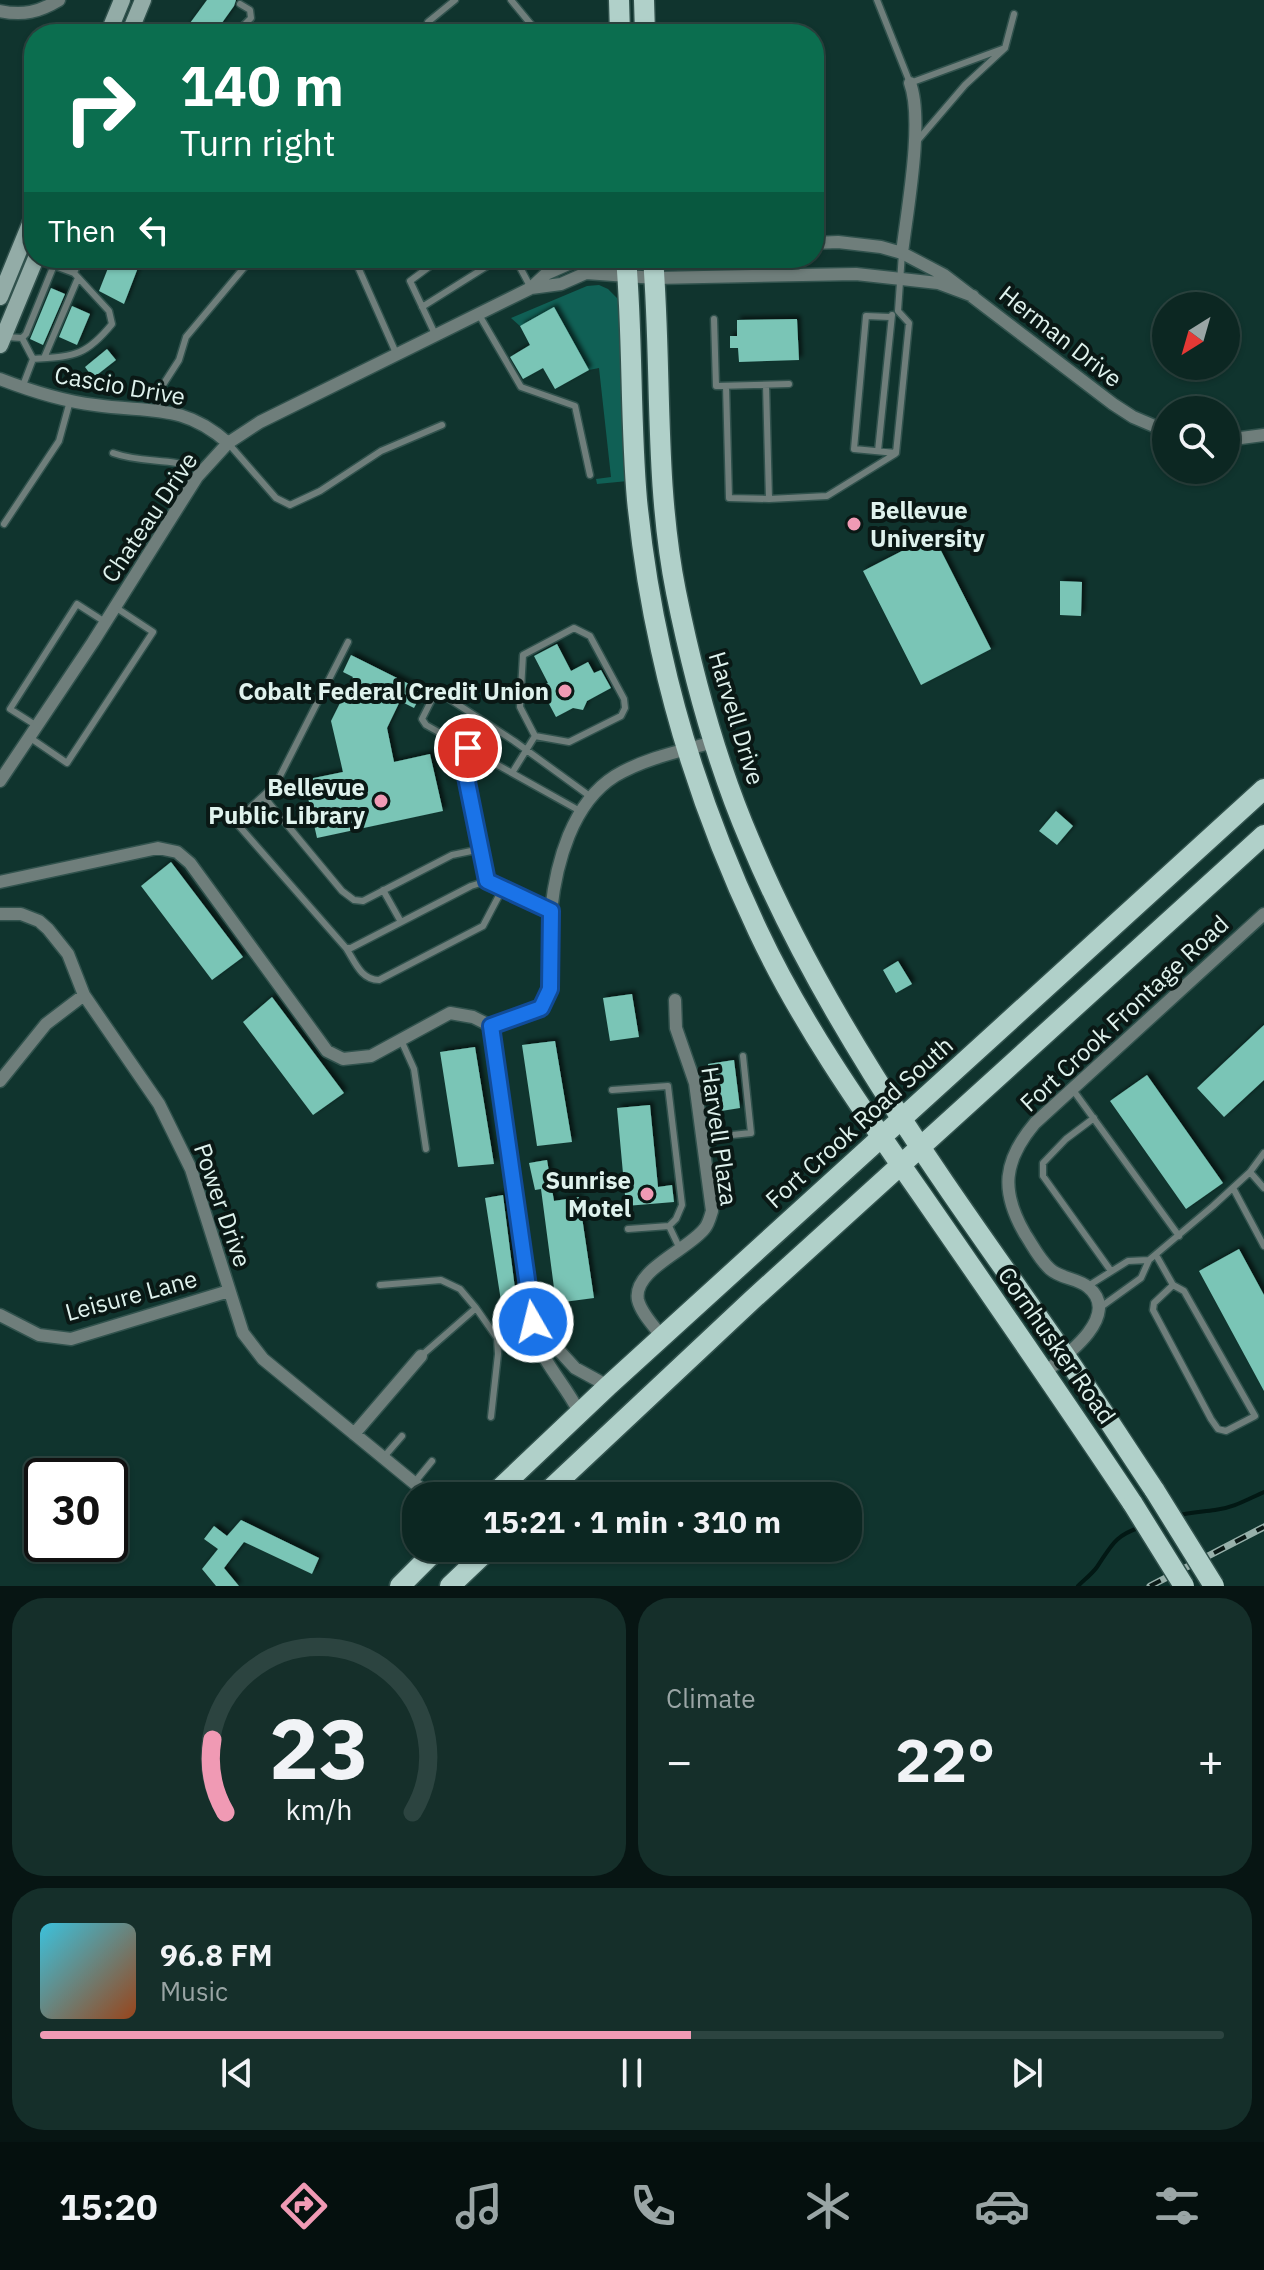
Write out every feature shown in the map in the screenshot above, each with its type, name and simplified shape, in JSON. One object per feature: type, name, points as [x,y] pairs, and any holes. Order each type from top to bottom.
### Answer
[{"type":"main road","points":[[112,24],[122,0]]},
{"type":"main road","points":[[133,24],[143,0]]},
{"type":"main road","points":[[619,0],[620,24]]},
{"type":"main road","points":[[644,0],[645,24]]},
{"type":"main road","points":[[0,297],[24,238]]},
{"type":"main road","points":[[2,341],[32,268]]},
{"type":"main road","points":[[627,268],[633,442],[643,549],[661,650],[687,749],[732,871],[759,933],[811,1027],[881,1137]]},
{"type":"main road","name":"Harvell Drive","points":[[654,268],[660,460],[669,548],[690,651],[714,742],[748,838],[790,929],[847,1033],[920,1148]]},
{"type":"main road","name":"Fort Crook Road South","points":[[506,1482],[579,1412],[1264,789]]},
{"type":"main road","points":[[558,1482],[663,1382],[1263,836]]},
{"type":"main road","name":"Cornhusker Road","points":[[881,1137],[1045,1372],[1184,1586]]},
{"type":"main road","name":"Cornhusker Road","points":[[920,1148],[1066,1357],[1214,1586]]},
{"type":"main road","points":[[400,1586],[424,1562]]},
{"type":"main road","points":[[450,1586],[475,1562]]},
{"type":"street","points":[[0,11],[35,12],[59,0]]},
{"type":"street","points":[[902,253],[914,146],[914,95],[910,83]]},
{"type":"street","name":"Herman Drive","points":[[824,243],[881,247],[902,253],[944,275],[1113,404],[1152,425]]},
{"type":"street","name":"Chateau Drive","points":[[531,288],[546,274],[560,268]]},
{"type":"street","name":"Herman Drive","points":[[627,268],[901,277],[938,283],[973,296]]},
{"type":"street","name":"Chateau Drive","points":[[0,781],[202,470],[228,443],[260,422],[531,288],[561,284],[586,273],[609,273],[627,268]]},
{"type":"street","name":"Cascio Drive","points":[[0,379],[70,401],[157,411],[189,418],[207,425],[228,443]]},
{"type":"street","points":[[1240,438],[1264,435]]},
{"type":"street","points":[[0,882],[158,848],[177,852],[190,863],[327,1051],[343,1059],[356,1060],[371,1056],[450,1013],[473,1017],[491,1026],[541,1008],[550,989],[551,911],[566,842],[581,812],[591,797],[618,774],[655,758],[714,742]]},
{"type":"street","name":"Power Drive","points":[[0,914],[21,914],[39,921],[48,929],[68,954],[84,995],[159,1104],[191,1169],[243,1333],[263,1359],[413,1482]]},
{"type":"street","name":"Fort Crook Frontage Road","points":[[1087,1286],[1062,1277],[1037,1254],[1015,1217],[1008,1189],[1012,1157],[1021,1140],[1073,1089],[1264,914]]},
{"type":"street","points":[[0,1081],[46,1024],[84,995]]},
{"type":"street","name":"Harvell Plaza","points":[[662,1337],[643,1310],[638,1300],[638,1290],[643,1279],[704,1230],[712,1211],[695,1083],[676,1028],[675,1000]]},
{"type":"street","points":[[491,1026],[535,1339],[542,1357],[570,1394],[579,1412]]},
{"type":"street","points":[[1045,1372],[1066,1357],[1088,1334],[1098,1309],[1095,1295],[1087,1286]]},
{"type":"street","name":"Leisure Lane","points":[[0,1315],[39,1335],[71,1339],[229,1291]]},
{"type":"street","points":[[533,1322],[575,1368],[608,1386]]},
{"type":"street","points":[[354,1434],[421,1356]]},
{"type":"lane","points":[[428,24],[455,0]]},
{"type":"lane","points":[[511,0],[531,24]]},
{"type":"lane","points":[[877,0],[910,83],[1005,48]]},
{"type":"lane","points":[[240,4],[250,10],[251,18],[245,24]]},
{"type":"lane","points":[[914,146],[965,85],[1005,48],[1014,14]]},
{"type":"lane","points":[[896,453],[909,323],[898,311],[902,253]]},
{"type":"lane","points":[[2,341],[22,338],[26,334],[53,268]]},
{"type":"lane","points":[[33,359],[67,357],[93,346],[112,324],[109,311],[76,276],[60,268]]},
{"type":"lane","points":[[44,358],[78,268]]},
{"type":"lane","points":[[157,411],[159,391],[179,360],[186,337],[244,268]]},
{"type":"lane","points":[[358,268],[396,353]]},
{"type":"lane","points":[[428,268],[410,281],[435,334]]},
{"type":"lane","points":[[422,307],[484,268]]},
{"type":"lane","points":[[520,268],[531,288]]},
{"type":"lane","points":[[781,268],[781,275]]},
{"type":"lane","points":[[896,453],[854,449],[866,316],[890,317],[898,311]]},
{"type":"lane","points":[[478,313],[521,387],[575,406],[590,475]]},
{"type":"lane","points":[[878,451],[890,317]]},
{"type":"lane","points":[[714,319],[716,386],[789,384]]},
{"type":"lane","points":[[22,338],[33,359],[22,388]]},
{"type":"lane","points":[[766,385],[769,499]]},
{"type":"lane","points":[[726,386],[729,498],[827,496],[896,453]]},
{"type":"lane","points":[[4,524],[59,441],[70,401]]},
{"type":"lane","points":[[228,443],[276,498],[290,505],[320,491],[381,451],[442,425]]},
{"type":"lane","points":[[113,453],[128,458],[183,462],[202,470]]},
{"type":"lane","points":[[105,622],[77,604],[10,709],[67,763],[153,632],[115,607]]},
{"type":"lane","points":[[574,628],[590,636],[624,699],[625,708],[621,716],[569,742],[535,736],[520,707],[523,655],[574,628]]},
{"type":"lane","points":[[348,642],[276,784],[240,817],[239,826],[346,948],[370,980],[379,980],[483,926],[503,888]]},
{"type":"lane","points":[[581,812],[423,722],[435,693],[440,693],[526,749],[591,797]]},
{"type":"lane","points":[[483,721],[468,748],[466,777],[487,881]]},
{"type":"lane","points":[[512,773],[535,736]]},
{"type":"lane","points":[[264,797],[350,898],[363,901],[452,855],[481,849]]},
{"type":"lane","points":[[346,948],[487,881],[551,911]]},
{"type":"lane","points":[[383,890],[401,922]]},
{"type":"lane","points":[[401,1040],[414,1069],[426,1149]]},
{"type":"lane","points":[[703,1138],[751,1133],[743,1056]]},
{"type":"lane","points":[[612,1090],[668,1086],[682,1205],[669,1226],[628,1229]]},
{"type":"lane","points":[[1073,1089],[1179,1236]]},
{"type":"lane","points":[[1094,1118],[1066,1139],[1043,1163],[1043,1176],[1111,1271]]},
{"type":"lane","points":[[1098,1309],[1141,1278],[1149,1260],[1233,1188],[1264,1153]]},
{"type":"lane","points":[[1250,1172],[1264,1188]]},
{"type":"lane","points":[[1233,1188],[1264,1246]]},
{"type":"lane","points":[[669,1226],[680,1249]]},
{"type":"lane","points":[[1156,1255],[1173,1285],[1184,1291],[1255,1416],[1226,1431],[1218,1429],[1211,1419],[1153,1310],[1154,1303],[1173,1285]]},
{"type":"lane","points":[[1087,1286],[1128,1261],[1149,1260]]},
{"type":"lane","points":[[380,1285],[441,1280],[460,1289],[476,1308],[497,1338],[491,1417]]},
{"type":"lane","points":[[421,1356],[476,1308]]},
{"type":"lane","points":[[383,1458],[402,1436]]},
{"type":"lane","points":[[415,1482],[432,1461]]},
{"type":"green space","points":[[599,285],[619,300],[628,481],[597,484],[596,479],[611,477],[599,368],[589,370],[554,308],[520,326],[511,318],[587,286]]},
{"type":"building","points":[[207,0],[236,0],[221,24],[189,24]]},
{"type":"building","points":[[108,268],[138,268],[124,304],[99,291]]},
{"type":"building","points":[[51,288],[65,294],[43,345],[30,339]]},
{"type":"building","points":[[72,306],[90,314],[77,345],[59,337]]},
{"type":"building","points":[[554,307],[589,370],[555,389],[543,368],[523,379],[510,357],[530,345],[520,326]]},
{"type":"building","points":[[797,319],[799,360],[739,362],[738,348],[730,348],[730,336],[737,336],[737,320]]},
{"type":"building","points":[[107,349],[116,360],[93,378],[85,367]]},
{"type":"building","points":[[933,535],[991,649],[921,685],[863,571]]},
{"type":"building","points":[[1060,581],[1082,582],[1081,616],[1060,615]]},
{"type":"building","points":[[557,644],[571,671],[588,662],[594,673],[601,670],[611,688],[587,701],[583,710],[573,708],[556,717],[540,687],[548,683],[534,656]]},
{"type":"building","points":[[351,655],[423,691],[414,708],[400,701],[387,728],[394,762],[430,754],[443,811],[317,838],[304,780],[343,772],[331,721],[353,677],[343,672]]},
{"type":"building","points":[[1056,811],[1073,826],[1057,845],[1039,831]]},
{"type":"building","points":[[171,862],[243,957],[212,980],[141,886]]},
{"type":"building","points":[[898,961],[912,984],[896,993],[883,970]]},
{"type":"building","points":[[632,994],[639,1037],[610,1041],[603,998]]},
{"type":"building","points":[[272,997],[344,1093],[313,1115],[243,1022]]},
{"type":"building","points":[[1264,1025],[1264,1080],[1224,1117],[1197,1088]]},
{"type":"building","points":[[555,1041],[572,1142],[537,1146],[522,1045]]},
{"type":"building","points":[[475,1047],[494,1164],[458,1167],[440,1052]]},
{"type":"building","points":[[734,1060],[740,1108],[715,1112],[708,1064]]},
{"type":"building","points":[[1147,1075],[1223,1183],[1186,1209],[1110,1101]]},
{"type":"building","points":[[650,1105],[658,1187],[672,1185],[674,1202],[626,1206],[617,1108]]},
{"type":"building","points":[[547,1160],[554,1201],[579,1197],[594,1298],[556,1303],[541,1189],[535,1190],[529,1163]]},
{"type":"building","points":[[503,1195],[518,1312],[503,1314],[485,1198]]},
{"type":"building","points":[[1239,1249],[1264,1295],[1264,1391],[1199,1271]]},
{"type":"building","points":[[241,1520],[319,1558],[312,1574],[244,1542],[224,1568],[239,1586],[216,1586],[202,1569],[218,1549],[204,1539],[214,1526],[227,1536]]},
{"type":"waterway","points":[[1176,1516],[1228,1507],[1264,1492]]},
{"type":"waterway","points":[[1078,1586],[1095,1570],[1114,1542],[1141,1527]]},
{"type":"railway","points":[[1150,1586],[1264,1527]]},
{"type":"place","name":"Bellevue University","points":[[854,524]]},
{"type":"place","name":"Cobalt Federal Credit Union","points":[[565,691]]},
{"type":"place","name":"Bellevue Public Library","points":[[381,801]]},
{"type":"place","name":"Sunrise Motel","points":[[647,1194]]},
{"type":"route","points":[[468,748],[466,777],[487,881],[551,911],[550,989],[541,1008],[491,1026],[533,1322]]}]
